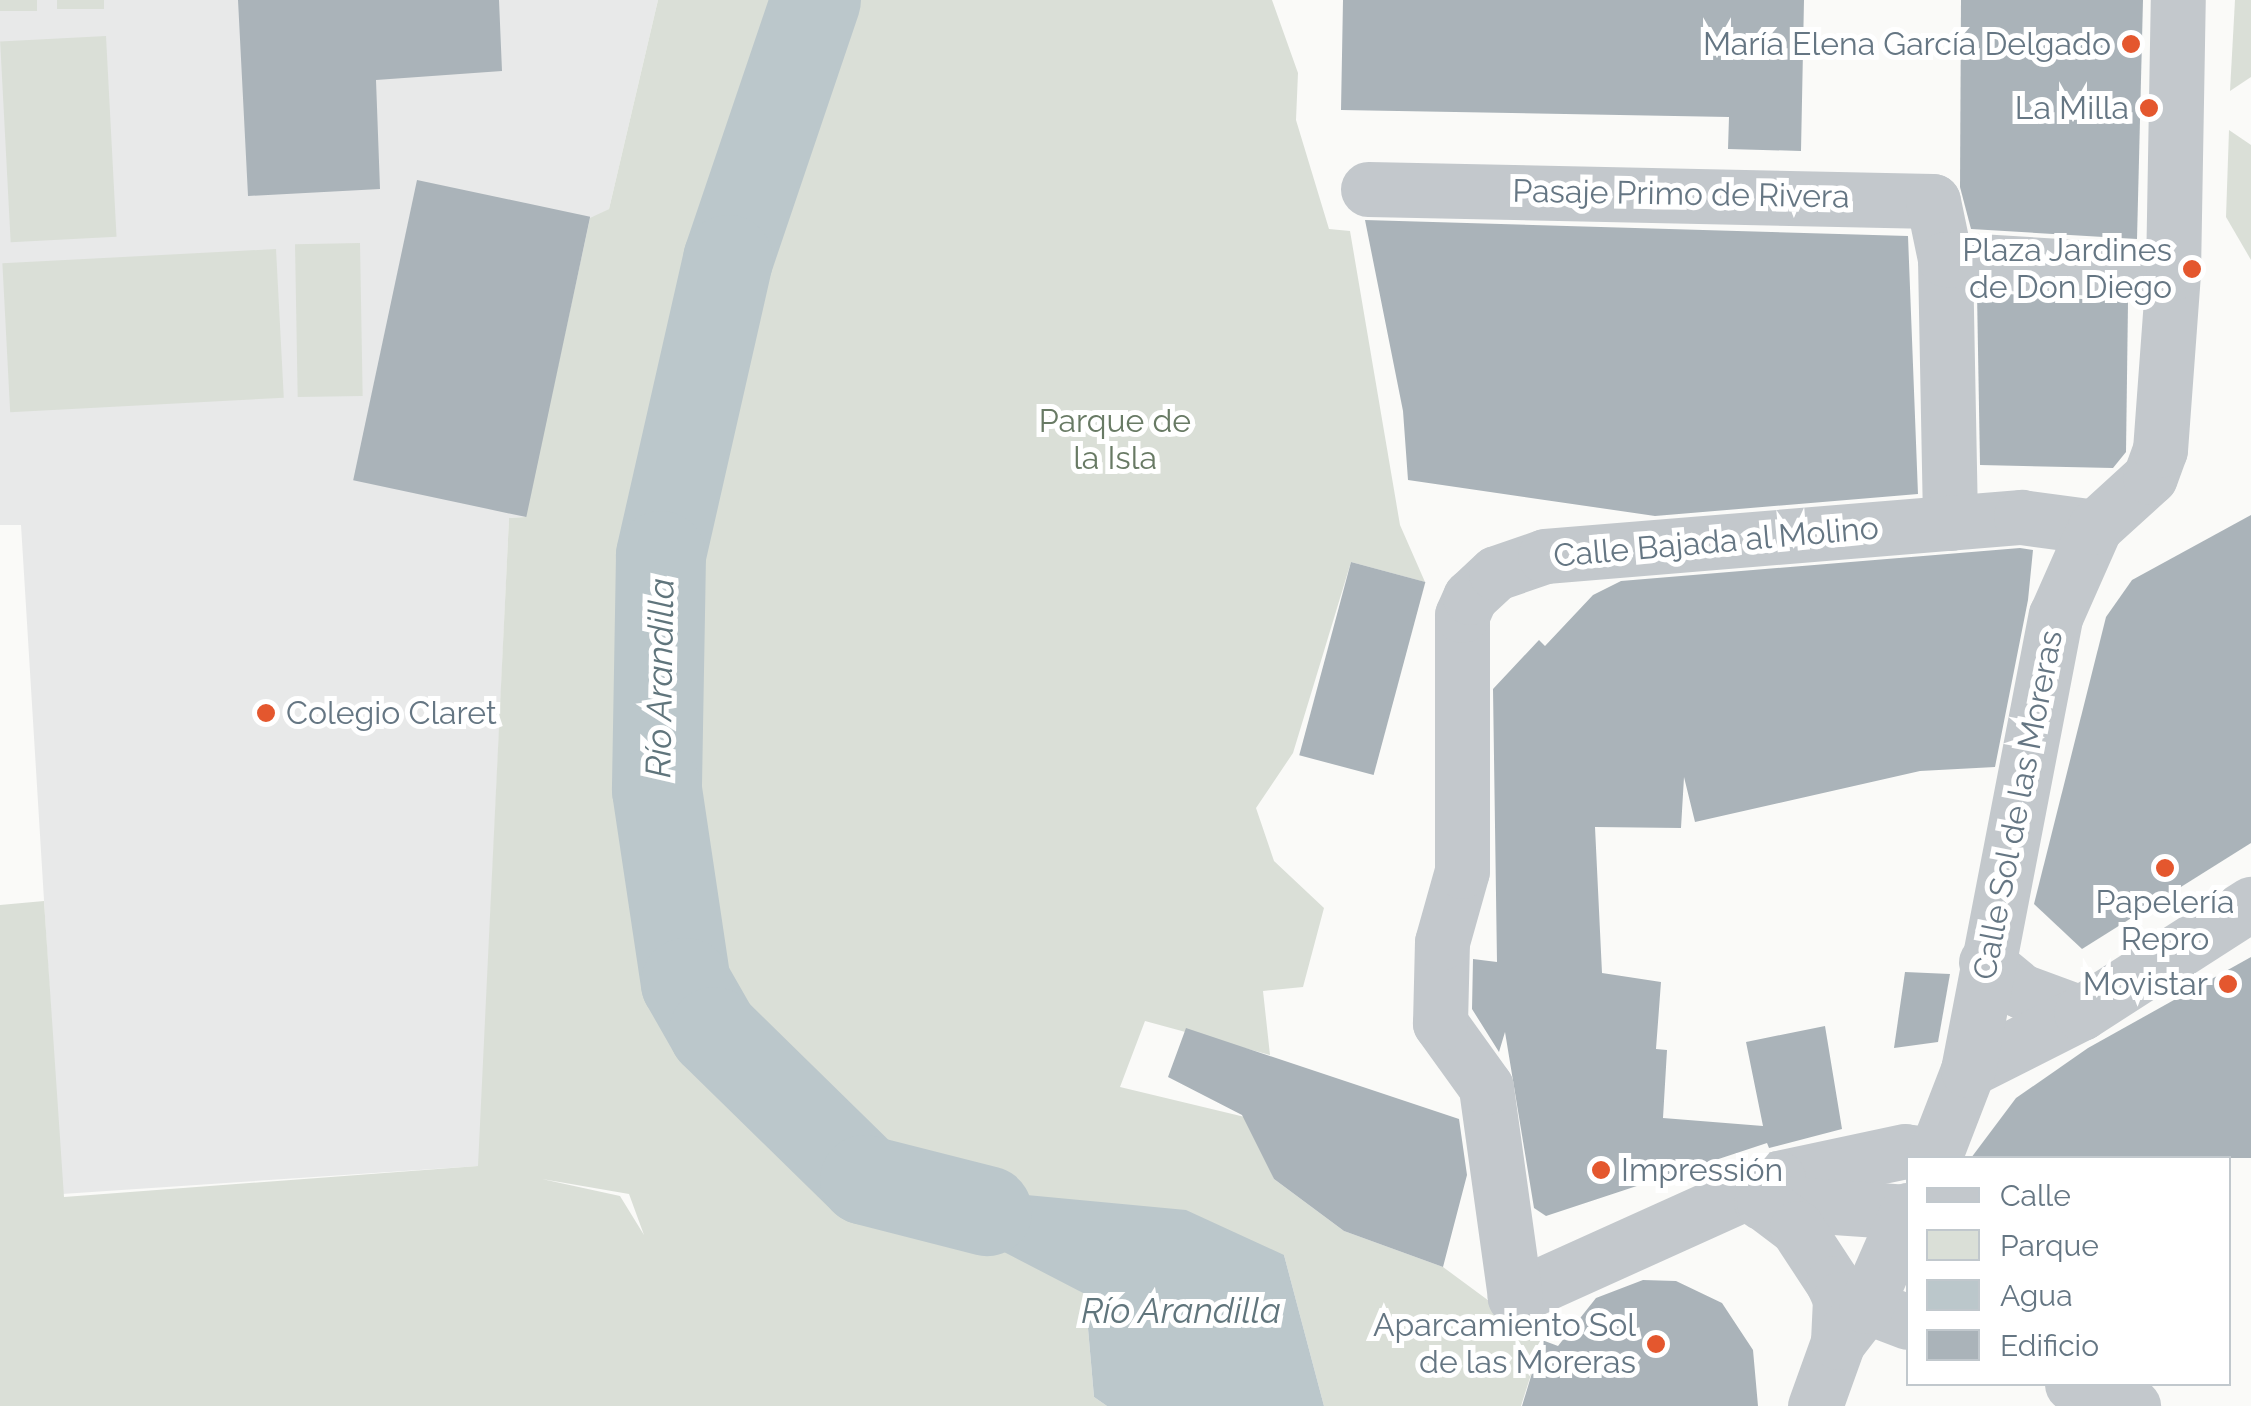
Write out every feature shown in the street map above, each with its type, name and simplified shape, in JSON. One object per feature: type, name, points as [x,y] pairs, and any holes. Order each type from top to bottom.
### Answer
[{"type":"street","points":[[1945,260],[2172,273],[2178,0]]},
{"type":"street","name":"Pasaje Primo de Rivera","points":[[1368,189],[1918,198],[1940,208],[1945,260],[1950,522]]},
{"type":"street","name":"Calle Sol de las Moreras","points":[[1935,1156],[1968,1070],[2056,615],[2095,527],[2150,476],[2164,419],[2172,273]]},
{"type":"street","name":"Calle Bajada al Molino","points":[[1749,1202],[1515,1297],[1486,1087],[1440,1023],[1442,942],[1462,871],[1458,636],[1470,598],[1496,573],[1545,556],[1691,539],[2045,517],[2095,527]]},
{"type":"street","points":[[1968,1070],[2081,1014],[2251,904]]},
{"type":"street","points":[[1986,962],[2021,990],[2081,1014]]},
{"type":"street","points":[[1749,1202],[1778,1178],[1906,1152],[1929,1156]]},
{"type":"street","points":[[1749,1202],[1906,1211]]},
{"type":"street","points":[[1749,1202],[1796,1228],[1840,1299],[1871,1323]]},
{"type":"street","points":[[1816,1406],[1871,1323],[1906,1217]]},
{"type":"street","points":[[2077,1386],[2132,1406]]},
{"type":"shaded area","name":"Colegio Claret","points":[[0,0],[658,0],[609,209],[590,219],[525,517],[509,518],[479,1166],[62,1194],[21,525],[0,525]]},
{"type":"green space","points":[[0,0],[37,0],[37,11],[0,11]]},
{"type":"green space","points":[[57,0],[104,0],[104,9],[57,9]]},
{"type":"green space","name":"Parque de la Isla","points":[[658,0],[1272,0],[1298,73],[1296,120],[1329,229],[1350,231],[1400,525],[1425,582],[1351,562],[1293,753],[1256,808],[1274,861],[1324,908],[1303,987],[1263,991],[1270,1055],[1145,1021],[1120,1087],[1249,1118],[1274,1179],[1344,1231],[1443,1267],[1542,1340],[1521,1406],[1324,1406],[1284,1255],[1085,1294],[1094,1397],[1107,1406],[0,1406],[0,905],[44,901],[64,1197],[478,1166],[509,518],[525,517],[590,218],[609,209]],"holes":[[[542,1179],[629,1194],[644,1235],[620,1196]]]},
{"type":"green space","points":[[2235,0],[2251,0],[2251,77],[2230,91]]},
{"type":"green space","points":[[106,36],[117,237],[11,242],[0,42]]},
{"type":"green space","points":[[2229,130],[2251,145],[2251,260],[2226,217]]},
{"type":"green space","points":[[360,243],[363,396],[298,397],[295,244]]},
{"type":"green space","points":[[276,249],[284,398],[10,412],[2,263]]},
{"type":"water","name":"Río Arandilla","points":[[827,1140],[995,1192],[1186,1210],[1284,1255],[1324,1406],[1107,1406],[1094,1397],[1085,1294],[865,1180]]},
{"type":"building","points":[[238,0],[499,0],[502,71],[376,80],[380,189],[248,196]]},
{"type":"building","points":[[1343,0],[1804,0],[1801,151],[1728,149],[1729,117],[1341,110]]},
{"type":"building","points":[[1961,0],[2143,0],[2137,239],[1971,229],[1960,187]]},
{"type":"building","points":[[417,180],[590,217],[526,517],[353,480]]},
{"type":"building","points":[[1365,220],[1908,236],[1918,494],[1655,516],[1408,480],[1403,411]]},
{"type":"building","points":[[1977,292],[2128,302],[2126,452],[2113,468],[1980,465]]},
{"type":"building","points":[[2251,515],[2251,843],[2082,949],[2034,904],[2106,617],[2132,580]]},
{"type":"building","points":[[2033,550],[2028,600],[1995,767],[1920,771],[1695,822],[1684,777],[1681,828],[1595,827],[1602,973],[1661,982],[1656,1049],[1667,1050],[1663,1118],[1763,1126],[1746,1042],[1825,1026],[1842,1129],[1769,1148],[1767,1143],[1546,1216],[1534,1208],[1505,1032],[1499,1052],[1472,1009],[1473,959],[1497,962],[1493,689],[1539,640],[1545,646],[1593,595],[1621,581]]},
{"type":"building","points":[[1351,562],[1425,582],[1374,775],[1299,755]]},
{"type":"building","points":[[2251,957],[2251,1158],[1972,1156],[2016,1098],[2088,1048]]},
{"type":"building","points":[[1905,972],[1950,974],[1938,1042],[1894,1048]]},
{"type":"building","points":[[1186,1028],[1459,1119],[1467,1175],[1443,1267],[1344,1231],[1274,1179],[1242,1115],[1168,1077]]},
{"type":"building","name":"Aparcamiento Sol de las Moreras","points":[[1643,1280],[1676,1281],[1722,1303],[1753,1350],[1758,1406],[1522,1406],[1542,1340],[1558,1346],[1596,1298]]},
{"type":"waterway","name":"Río Arandilla","points":[[816,0],[728,260],[661,556],[657,790],[686,983],[714,1032],[865,1180],[987,1211]]},
{"type":"place","name":"María Elena García Delgado","points":[[2131,44]]},
{"type":"place","name":"La Milla","points":[[2149,108]]},
{"type":"place","name":"Plaza Jardines de Don Diego","points":[[2192,269]]},
{"type":"place","name":"Colegio Claret","points":[[266,713]]},
{"type":"place","name":"Papelería Repro","points":[[2165,868]]},
{"type":"place","name":"Movistar","points":[[2228,984]]},
{"type":"place","name":"Impressión","points":[[1601,1170]]},
{"type":"place","name":"Aparcamiento Sol de las Moreras","points":[[1656,1344]]}]
